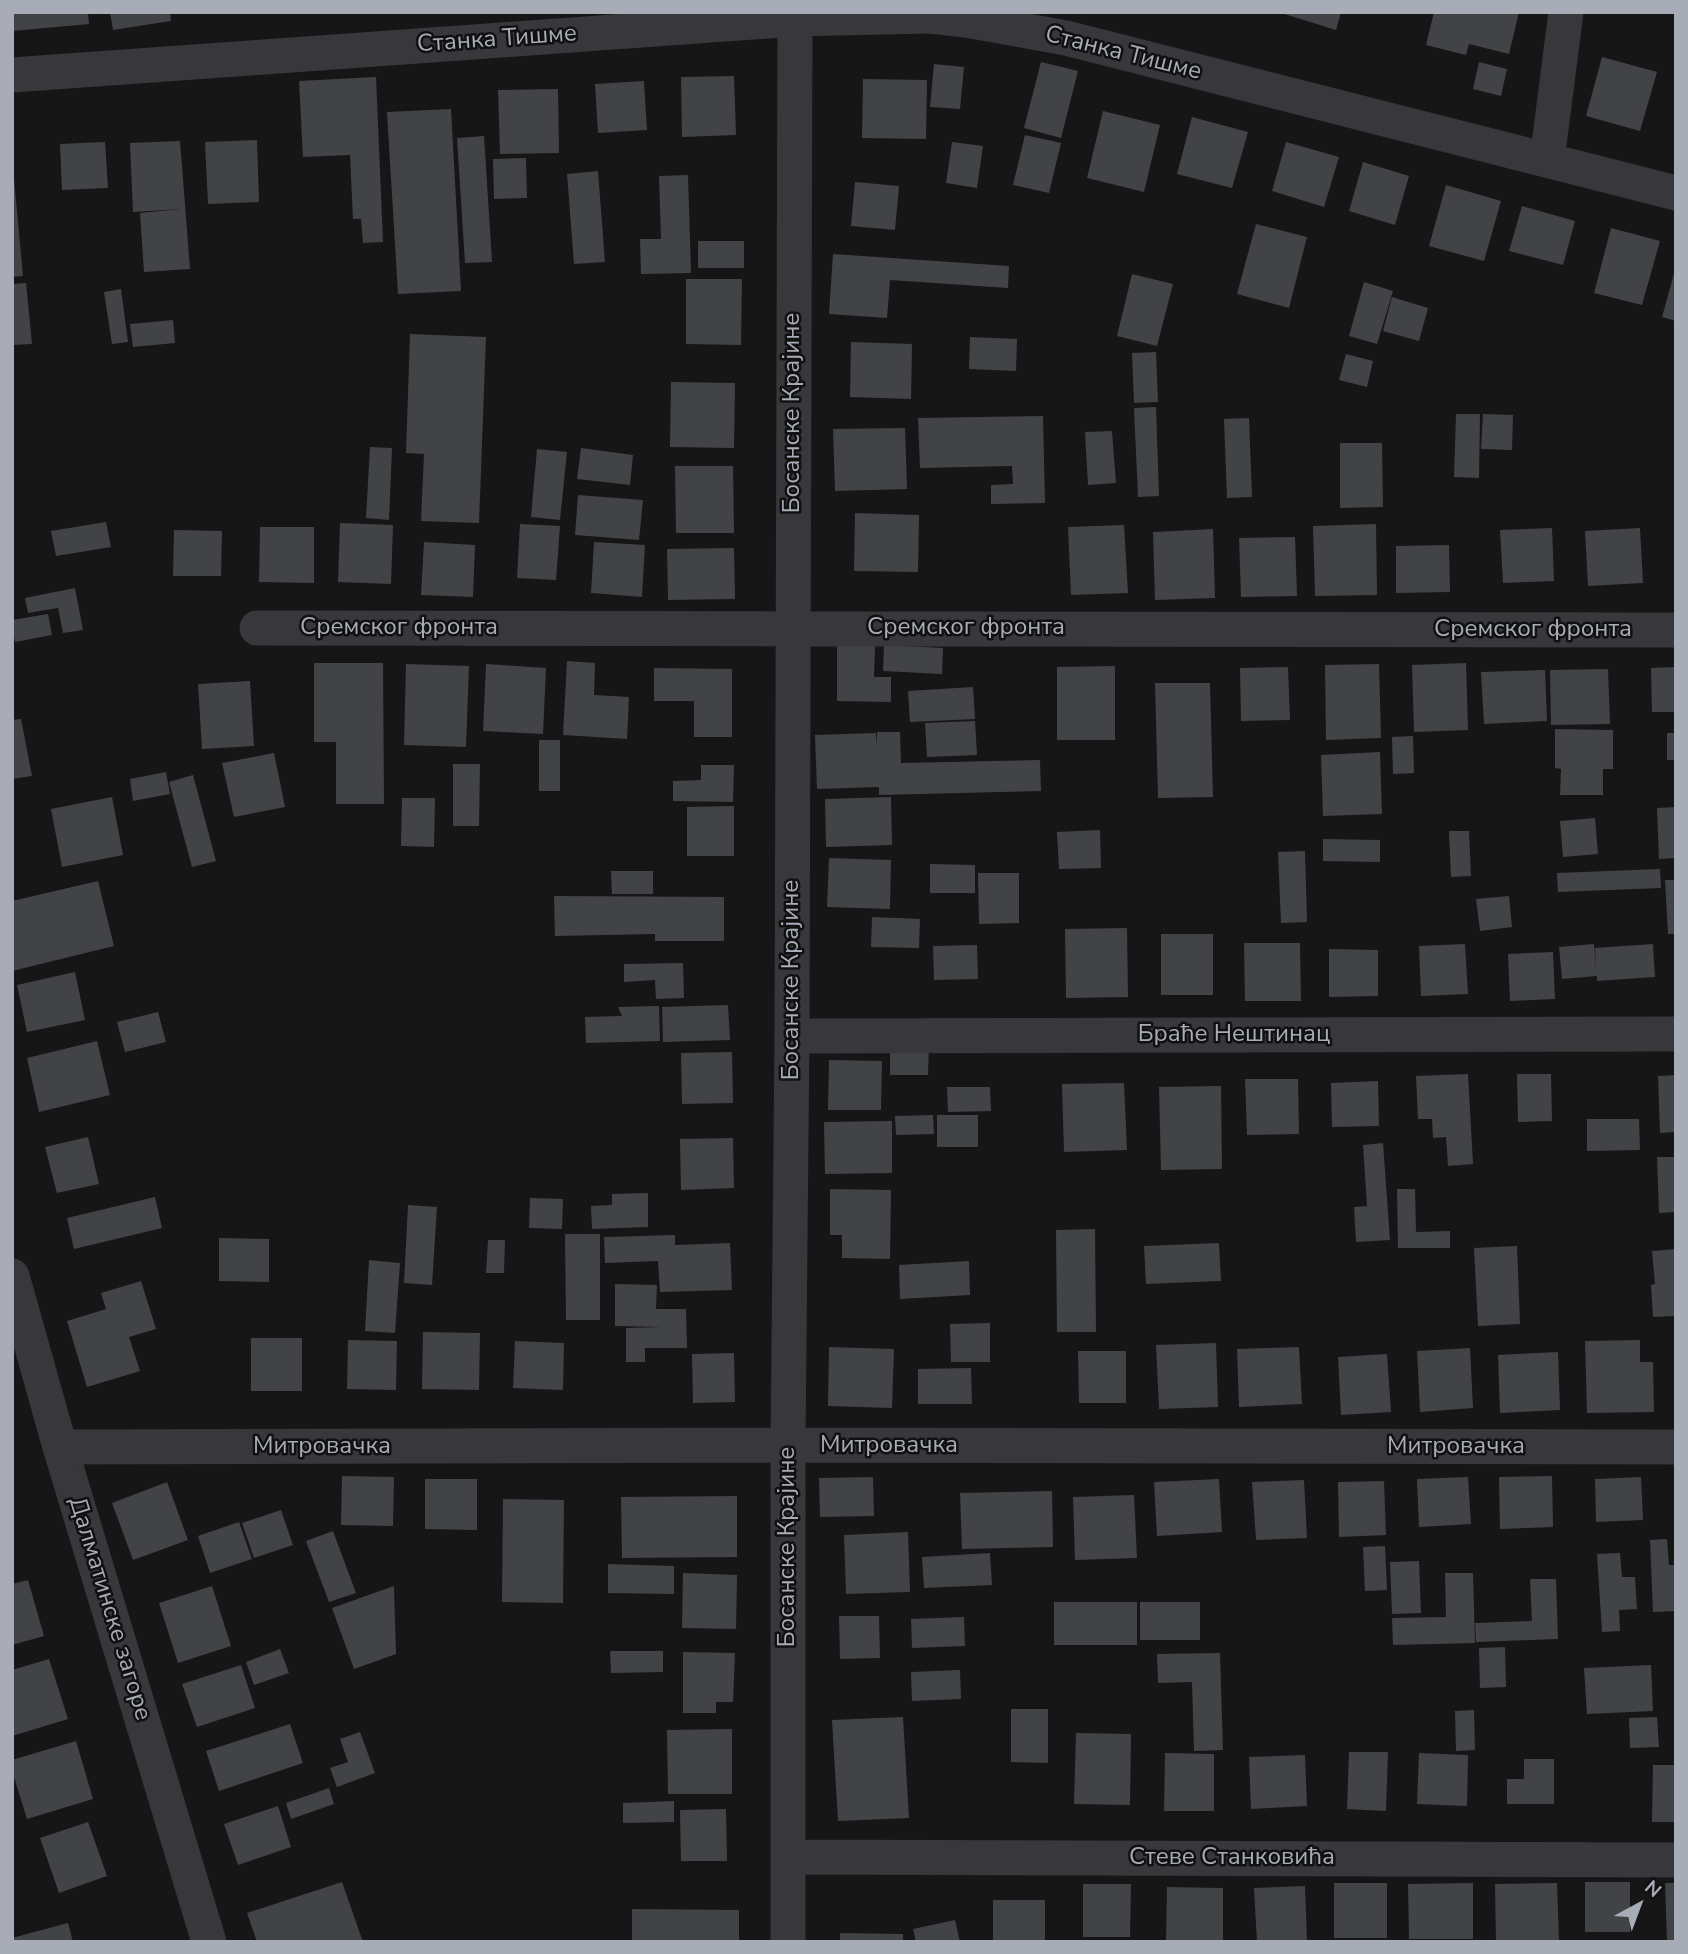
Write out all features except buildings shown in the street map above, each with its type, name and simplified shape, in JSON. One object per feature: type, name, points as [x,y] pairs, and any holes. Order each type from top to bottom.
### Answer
[{"type":"street","points":[[1547,160],[1566,12]]},
{"type":"street","name":"Станка Тишме","points":[[12,75],[795,19],[930,16],[994,18],[1676,193]]},
{"type":"street","name":"Босанске Крајине","points":[[788,1942],[795,19]]},
{"type":"street","name":"Сремског фронта","points":[[257,628],[1676,630]]},
{"type":"street","name":"Браће Нештинац","points":[[792,1036],[1676,1034]]},
{"type":"street","name":"Далматинске загоре","points":[[14,1288],[209,1942]]},
{"type":"street","name":"Митровачка","points":[[60,1447],[1676,1447]]},
{"type":"street","name":"Стеве Станковића","points":[[788,1857],[1676,1860]]}]
